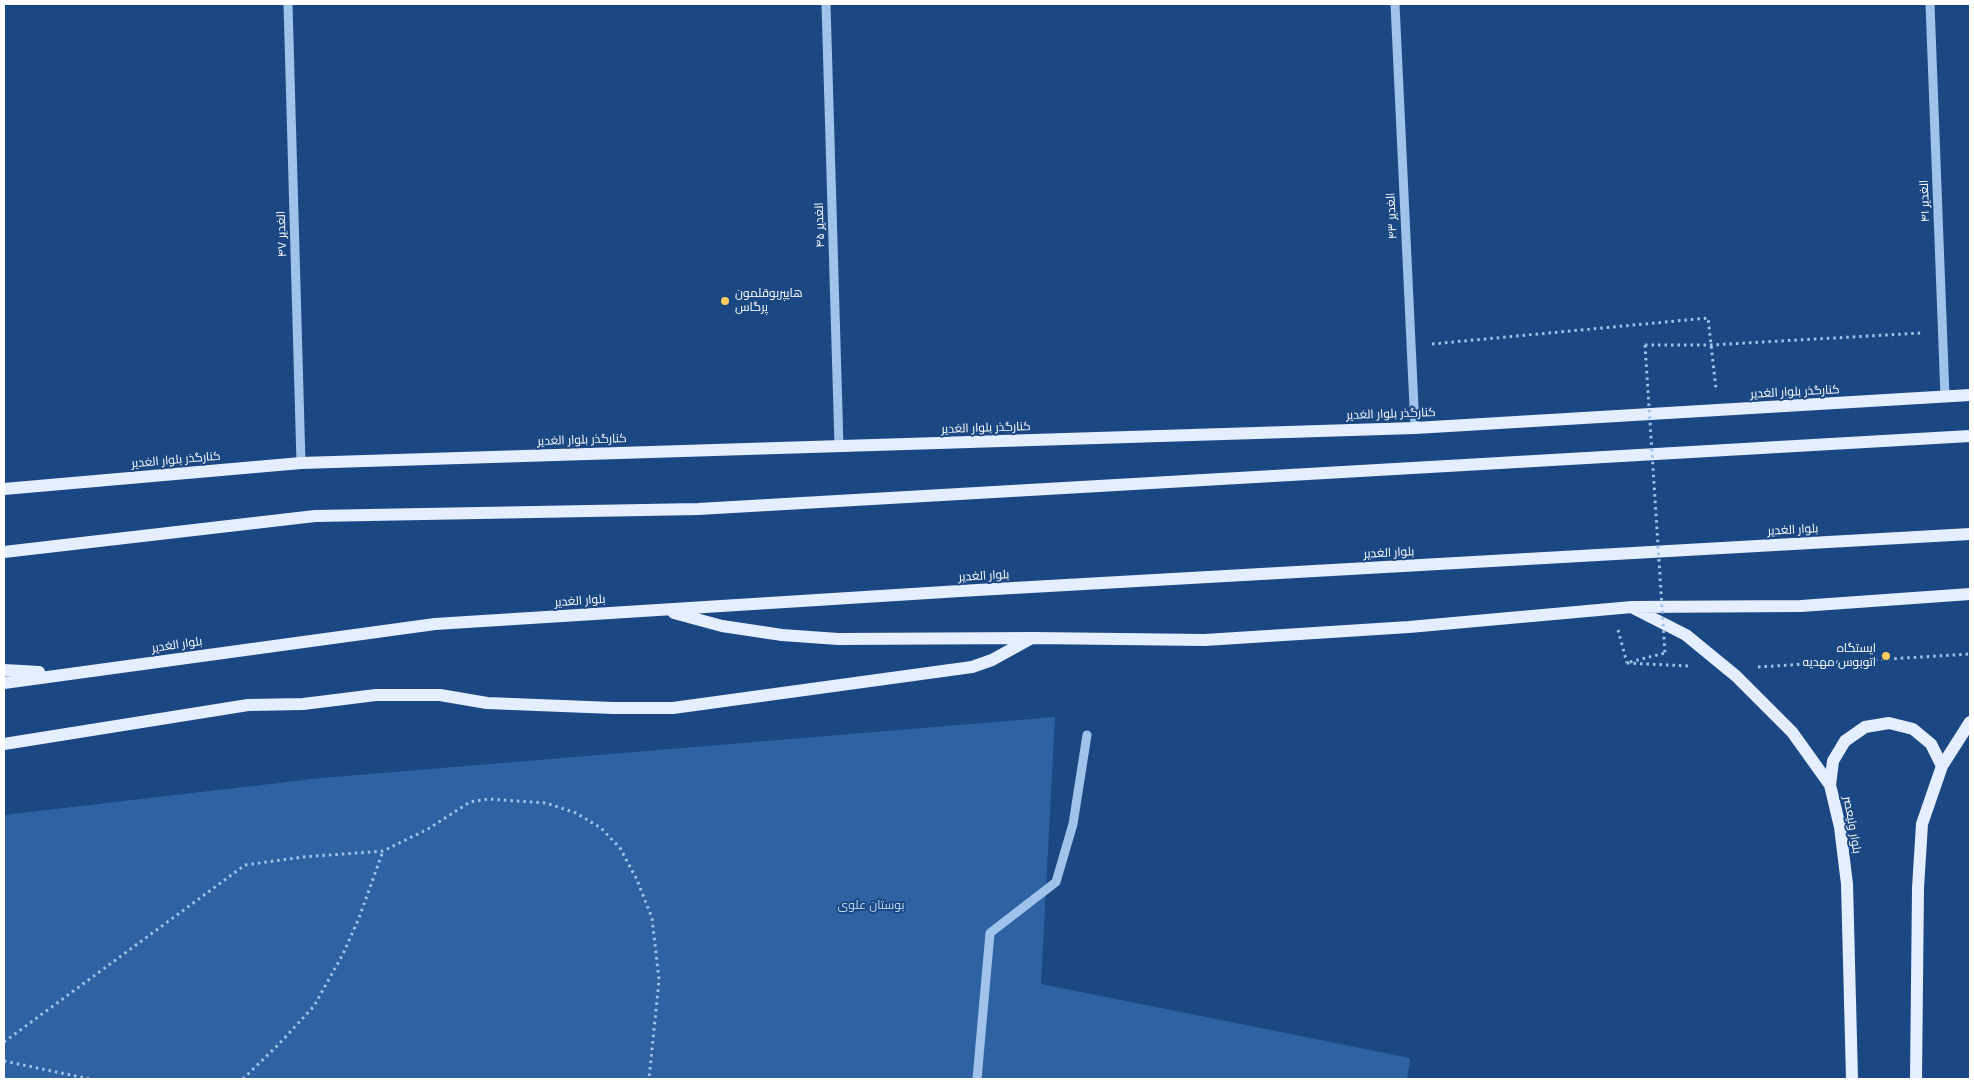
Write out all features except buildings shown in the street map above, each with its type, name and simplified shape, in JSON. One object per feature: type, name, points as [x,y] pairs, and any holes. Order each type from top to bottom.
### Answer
[{"type":"main road","name":"کنارگذر بلوار الغدیر","points":[[4,489],[301,463],[1415,428],[1970,395]]},
{"type":"main road","points":[[4,552],[315,516],[698,509],[1970,436]]},
{"type":"main road","name":"بلوار الغدیر","points":[[4,683],[435,624],[666,611],[700,607],[960,591],[1970,534]]},
{"type":"main road","points":[[666,611],[722,626],[838,639],[1033,638],[1204,640],[1408,627],[1632,607],[1801,606],[1970,594]]},
{"type":"main road","name":"بلوار ولیعصر","points":[[1632,607],[1686,635],[1726,668],[1792,732],[1830,785],[1840,827],[1847,884],[1852,1079]]},
{"type":"main road","points":[[4,744],[248,705],[303,704],[376,694],[440,695],[488,703],[613,708],[674,708],[972,667],[992,660],[1033,638]]},
{"type":"main road","points":[[4,670],[67,673]]},
{"type":"main road","points":[[1916,1079],[1918,888],[1922,824],[1942,766],[1970,722]]},
{"type":"main road","points":[[1830,785],[1833,761],[1845,741],[1866,727],[1881,724],[1889,723],[1912,729],[1931,744],[1942,766]]},
{"type":"street","name":"الغدیر ۴۷","points":[[288,4],[301,463]]},
{"type":"street","name":"الغدیر ۴۵","points":[[826,4],[839,446]]},
{"type":"street","name":"الغدیر ۴۳","points":[[1395,4],[1415,428]]},
{"type":"street","name":"الغدیر ۴۱","points":[[1930,4],[1945,397]]},
{"type":"street","points":[[977,1079],[990,932],[1056,882],[1073,824],[1087,735]]},
{"type":"path","points":[[1411,346],[1708,318],[1719,410]]},
{"type":"path","points":[[1627,663],[1665,653],[1645,345],[1710,345],[1942,332]]},
{"type":"path","points":[[1612,610],[1627,663]]},
{"type":"path","points":[[1627,663],[1726,668],[1970,654]]},
{"type":"path","points":[[4,1042],[245,865],[303,857],[383,851],[428,829],[470,802],[488,799],[546,803],[576,813],[601,828],[620,848],[637,880],[652,918],[659,980],[649,1079]]},
{"type":"path","points":[[243,1079],[314,1006],[347,945],[383,851]]},
{"type":"path","points":[[4,1061],[90,1079]]},
{"type":"green space","name":"بوستان علوی","points":[[1055,717],[1041,984],[1410,1058],[1407,1079],[4,1079],[4,815],[321,778]]},
{"type":"place","name":"هایپربوقلمون پرگاس","points":[[725,301]]},
{"type":"place","name":"ایستگاه اتوبوس مهدیه","points":[[1886,656]]}]
